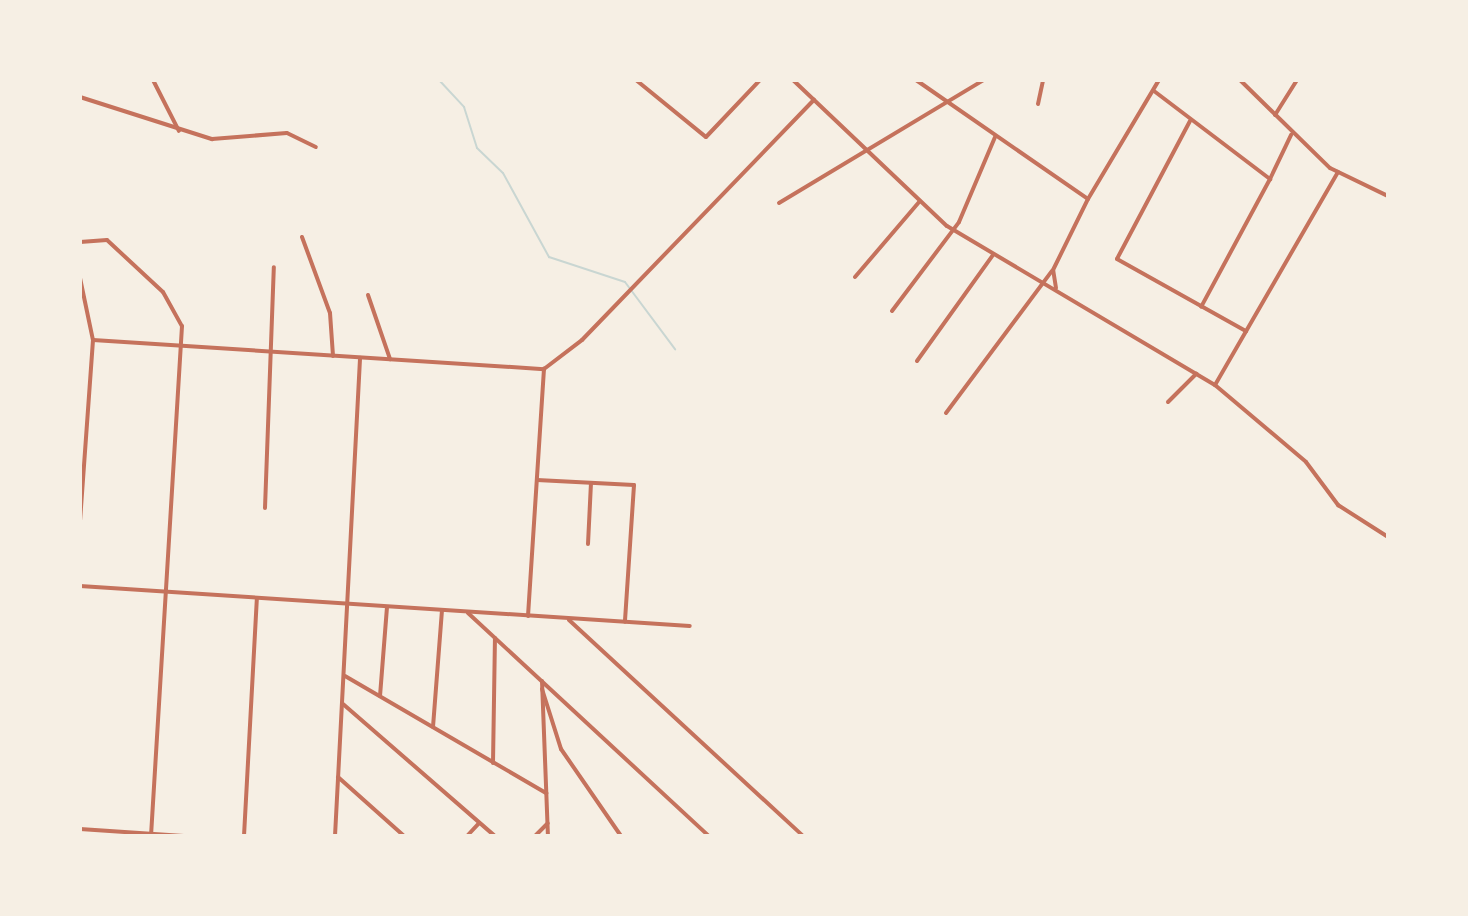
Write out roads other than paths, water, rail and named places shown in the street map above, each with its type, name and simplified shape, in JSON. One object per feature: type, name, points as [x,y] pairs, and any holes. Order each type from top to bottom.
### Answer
[{"type":"street","points":[[153,80],[179,131]]},
{"type":"street","points":[[636,80],[706,137],[760,80]]},
{"type":"street","points":[[793,80],[953,231],[1056,288],[1215,385],[1306,462],[1338,505],[1388,537]]},
{"type":"street","points":[[916,80],[1088,199]]},
{"type":"street","points":[[779,203],[871,152],[984,80]]},
{"type":"street","points":[[1038,104],[1043,80]]},
{"type":"street","points":[[946,413],[1031,289],[1053,270],[1088,199],[1159,80]]},
{"type":"street","points":[[1240,80],[1292,133],[1338,172],[1388,196]]},
{"type":"street","points":[[1275,115],[1297,80]]},
{"type":"street","points":[[1154,91],[1270,179]]},
{"type":"street","points":[[80,97],[179,131],[220,140],[287,133],[316,147]]},
{"type":"street","points":[[528,616],[544,369],[627,291],[814,100]]},
{"type":"street","points":[[1190,121],[1117,259],[1246,331]]},
{"type":"street","points":[[1201,307],[1290,147],[1292,133]]},
{"type":"street","points":[[892,311],[953,231],[995,137]]},
{"type":"street","points":[[1290,147],[1303,143]]},
{"type":"street","points":[[1215,385],[1338,172]]},
{"type":"street","points":[[855,277],[919,202]]},
{"type":"street","points":[[302,237],[330,313],[333,356]]},
{"type":"street","points":[[80,242],[104,238],[135,263],[174,309],[182,346],[151,835]]},
{"type":"street","points":[[917,361],[993,255]]},
{"type":"street","points":[[265,508],[274,267]]},
{"type":"street","points":[[1053,270],[1056,288]]},
{"type":"street","points":[[1028,275],[1031,289]]},
{"type":"street","points":[[80,278],[93,340],[80,520]]},
{"type":"street","points":[[368,295],[390,360]]},
{"type":"street","points":[[93,340],[544,369]]},
{"type":"street","points":[[335,836],[360,358]]},
{"type":"street","points":[[1168,402],[1196,374]]},
{"type":"street","points":[[537,480],[634,485],[625,622]]},
{"type":"street","points":[[588,544],[591,483]]},
{"type":"street","points":[[80,586],[690,626]]},
{"type":"street","points":[[244,836],[257,598]]},
{"type":"street","points":[[380,696],[387,607]]},
{"type":"street","points":[[433,727],[442,610]]},
{"type":"street","points":[[467,612],[709,836]]},
{"type":"street","points":[[567,618],[803,836]]},
{"type":"street","points":[[493,763],[495,638]]},
{"type":"street","points":[[345,676],[546,793]]},
{"type":"street","points":[[542,681],[548,836]]},
{"type":"street","points":[[542,689],[561,749],[621,836]]},
{"type":"street","points":[[343,704],[495,836]]},
{"type":"street","points":[[338,777],[404,836]]},
{"type":"street","points":[[467,836],[479,822]]},
{"type":"street","points":[[535,836],[548,823]]},
{"type":"street","points":[[80,829],[184,836]]},
{"type":"waterway","points":[[439,80],[464,107],[477,148],[503,173],[549,257],[625,282],[675,349]]}]
